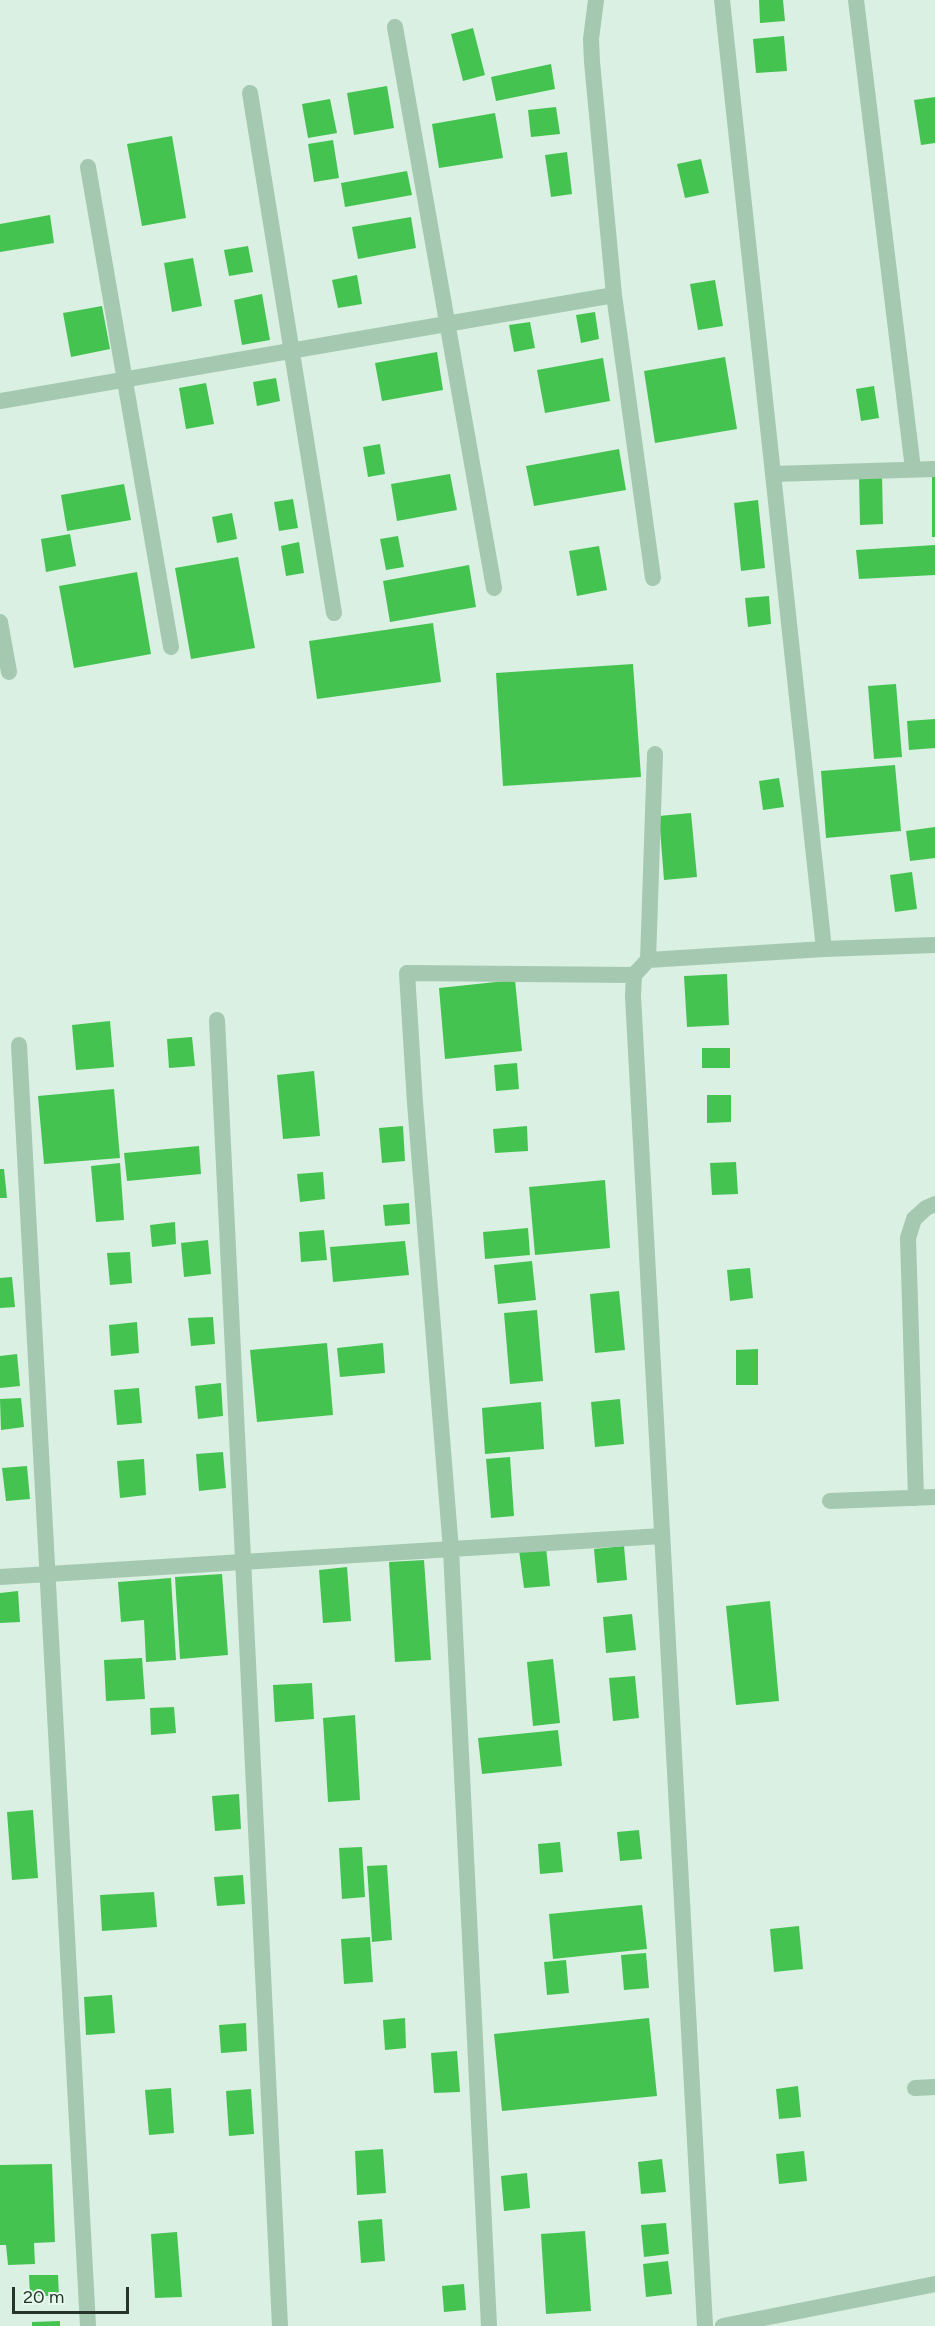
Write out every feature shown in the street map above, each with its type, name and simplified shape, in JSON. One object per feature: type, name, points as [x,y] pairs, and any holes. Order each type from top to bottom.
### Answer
[{"type":"street","points":[[596,0],[591,39],[591,62],[614,295],[653,578]]},
{"type":"street","points":[[722,0],[824,949]]},
{"type":"street","points":[[856,0],[913,469]]},
{"type":"street","points":[[395,27],[494,588]]},
{"type":"street","points":[[250,93],[334,613]]},
{"type":"street","points":[[88,167],[171,648]]},
{"type":"street","points":[[0,401],[614,295]]},
{"type":"street","points":[[773,474],[935,469]]},
{"type":"street","points":[[0,622],[9,672]]},
{"type":"street","points":[[655,754],[648,960],[634,975],[633,996],[705,2326]]},
{"type":"street","points":[[648,960],[935,945]]},
{"type":"street","points":[[489,2326],[451,1550],[407,973],[634,975]]},
{"type":"street","points":[[217,1020],[280,2326]]},
{"type":"street","points":[[18,1045],[88,2326]]},
{"type":"street","points":[[916,1498],[908,1238],[914,1219],[926,1208],[935,1204]]},
{"type":"street","points":[[830,1501],[935,1497]]},
{"type":"street","points":[[0,1578],[662,1536]]},
{"type":"street","points":[[915,2088],[935,2087]]},
{"type":"street","points":[[723,2326],[935,2284]]},
{"type":"building","points":[[759,0],[783,0],[785,21],[760,23]]},
{"type":"building","points":[[473,28],[485,75],[463,81],[451,34]]},
{"type":"building","points":[[784,36],[787,71],[756,73],[753,39]]},
{"type":"building","points":[[551,64],[555,89],[496,101],[491,77]]},
{"type":"building","points":[[387,86],[394,128],[354,135],[347,93]]},
{"type":"building","points":[[935,97],[935,143],[921,145],[914,100]]},
{"type":"building","points":[[330,99],[337,133],[308,138],[302,104]]},
{"type":"building","points":[[556,107],[560,134],[531,137],[528,110]]},
{"type":"building","points":[[495,113],[503,158],[439,168],[432,124]]},
{"type":"building","points":[[172,136],[186,218],[142,226],[127,144]]},
{"type":"building","points":[[333,140],[339,178],[314,182],[308,144]]},
{"type":"building","points":[[567,152],[572,194],[551,197],[545,155]]},
{"type":"building","points":[[701,159],[709,193],[685,198],[677,164]]},
{"type":"building","points":[[407,171],[412,195],[345,207],[341,183]]},
{"type":"building","points":[[50,215],[54,243],[0,252],[0,224]]},
{"type":"building","points":[[411,217],[416,248],[358,259],[352,227]]},
{"type":"building","points":[[248,246],[253,272],[229,276],[224,250]]},
{"type":"building","points":[[193,258],[202,306],[172,312],[164,263]]},
{"type":"building","points":[[357,275],[362,304],[338,308],[332,280]]},
{"type":"building","points":[[715,280],[723,326],[698,330],[690,284]]},
{"type":"building","points":[[262,294],[270,340],[242,345],[234,300]]},
{"type":"building","points":[[102,306],[110,349],[71,357],[63,313]]},
{"type":"building","points":[[595,312],[599,339],[581,343],[576,315]]},
{"type":"building","points":[[530,322],[535,348],[514,352],[509,325]]},
{"type":"building","points":[[437,352],[443,390],[382,401],[375,363]]},
{"type":"building","points":[[725,357],[737,429],[655,443],[644,371]]},
{"type":"building","points":[[603,358],[610,401],[545,413],[537,370]]},
{"type":"building","points":[[276,378],[280,401],[257,406],[253,382]]},
{"type":"building","points":[[206,383],[214,424],[186,429],[179,388]]},
{"type":"building","points":[[874,386],[879,418],[861,421],[856,389]]},
{"type":"building","points":[[380,444],[385,474],[368,477],[363,447]]},
{"type":"building","points":[[619,449],[626,490],[534,506],[526,466]]},
{"type":"building","points":[[932,473],[935,473],[935,537],[932,537]]},
{"type":"building","points":[[450,474],[457,510],[397,521],[391,484]]},
{"type":"building","points":[[882,475],[883,524],[860,525],[859,476]]},
{"type":"building","points":[[124,484],[131,520],[67,531],[61,495]]},
{"type":"building","points":[[293,499],[298,528],[279,531],[274,502]]},
{"type":"building","points":[[758,500],[765,568],[741,571],[734,503]]},
{"type":"building","points":[[232,513],[237,539],[217,543],[212,517]]},
{"type":"building","points":[[70,534],[76,566],[46,572],[41,539]]},
{"type":"building","points":[[398,536],[404,567],[386,570],[380,539]]},
{"type":"building","points":[[299,542],[304,573],[286,576],[281,546]]},
{"type":"building","points":[[935,545],[935,575],[859,579],[856,550]]},
{"type":"building","points":[[599,546],[607,590],[577,596],[569,551]]},
{"type":"building","points":[[238,557],[255,648],[191,659],[175,568]]},
{"type":"building","points":[[469,565],[476,607],[390,622],[383,581]]},
{"type":"building","points":[[137,572],[151,654],[74,668],[59,586]]},
{"type":"building","points":[[769,596],[771,624],[748,627],[745,598]]},
{"type":"building","points":[[433,623],[441,682],[317,699],[309,641]]},
{"type":"building","points":[[633,664],[641,777],[503,786],[496,673]]},
{"type":"building","points":[[896,684],[902,757],[874,759],[868,686]]},
{"type":"building","points":[[935,719],[935,748],[909,750],[907,721]]},
{"type":"building","points":[[895,765],[901,831],[826,838],[821,771]]},
{"type":"building","points":[[779,778],[784,807],[763,810],[759,781]]},
{"type":"building","points":[[691,813],[697,877],[664,880],[659,816]]},
{"type":"building","points":[[935,827],[935,858],[910,861],[906,831]]},
{"type":"building","points":[[912,872],[917,909],[895,912],[890,875]]},
{"type":"building","points":[[727,974],[729,1025],[687,1027],[684,976]]},
{"type":"building","points":[[515,980],[522,1051],[445,1059],[439,988]]},
{"type":"building","points":[[110,1021],[114,1067],[76,1070],[72,1025]]},
{"type":"building","points":[[192,1037],[195,1066],[169,1068],[167,1039]]},
{"type":"building","points":[[702,1048],[730,1048],[730,1068],[702,1068]]},
{"type":"building","points":[[517,1063],[519,1089],[496,1091],[494,1065]]},
{"type":"building","points":[[314,1071],[320,1136],[283,1139],[277,1075]]},
{"type":"building","points":[[114,1089],[120,1158],[44,1164],[38,1096]]},
{"type":"building","points":[[707,1095],[731,1095],[731,1122],[707,1123]]},
{"type":"building","points":[[403,1126],[405,1161],[382,1163],[379,1128]]},
{"type":"building","points":[[527,1126],[528,1151],[495,1153],[493,1129]]},
{"type":"building","points":[[199,1146],[201,1174],[127,1181],[124,1153]]},
{"type":"building","points":[[736,1162],[738,1194],[712,1195],[710,1163]]},
{"type":"building","points":[[120,1163],[124,1220],[96,1222],[91,1166]]},
{"type":"building","points":[[0,1169],[4,1169],[7,1198],[0,1198]]},
{"type":"building","points":[[323,1172],[325,1199],[300,1202],[297,1174]]},
{"type":"building","points":[[605,1180],[610,1248],[535,1255],[529,1187]]},
{"type":"building","points":[[409,1203],[410,1224],[385,1226],[383,1205]]},
{"type":"building","points":[[175,1222],[176,1244],[152,1247],[150,1225]]},
{"type":"building","points":[[528,1228],[530,1255],[485,1259],[483,1232]]},
{"type":"building","points":[[324,1230],[327,1260],[301,1262],[299,1232]]},
{"type":"building","points":[[208,1240],[211,1274],[184,1277],[181,1243]]},
{"type":"building","points":[[405,1241],[409,1275],[333,1282],[330,1247]]},
{"type":"building","points":[[130,1252],[132,1283],[110,1285],[107,1253]]},
{"type":"building","points":[[532,1261],[536,1300],[498,1304],[494,1265]]},
{"type":"building","points":[[750,1268],[753,1298],[730,1301],[727,1270]]},
{"type":"building","points":[[12,1277],[15,1307],[0,1308],[0,1278]]},
{"type":"building","points":[[619,1291],[625,1350],[595,1353],[590,1294]]},
{"type":"building","points":[[537,1310],[543,1381],[510,1384],[504,1313]]},
{"type":"building","points":[[213,1317],[215,1344],[191,1346],[188,1318]]},
{"type":"building","points":[[137,1322],[139,1353],[111,1356],[109,1325]]},
{"type":"building","points":[[327,1343],[333,1415],[257,1422],[250,1350]]},
{"type":"building","points":[[383,1343],[385,1373],[340,1377],[337,1348]]},
{"type":"building","points":[[758,1349],[758,1385],[736,1385],[736,1350]]},
{"type":"building","points":[[17,1354],[20,1386],[0,1388],[0,1356]]},
{"type":"building","points":[[221,1383],[223,1416],[198,1419],[195,1386]]},
{"type":"building","points":[[139,1388],[142,1423],[117,1425],[114,1390]]},
{"type":"building","points":[[21,1398],[24,1427],[1,1430],[0,1399]]},
{"type":"building","points":[[620,1399],[624,1444],[595,1447],[591,1402]]},
{"type":"building","points":[[541,1402],[544,1449],[485,1454],[482,1408]]},
{"type":"building","points":[[223,1452],[226,1488],[199,1491],[196,1454]]},
{"type":"building","points":[[510,1457],[514,1516],[491,1518],[486,1459]]},
{"type":"building","points":[[144,1459],[146,1495],[120,1498],[117,1461]]},
{"type":"building","points":[[27,1466],[30,1499],[6,1501],[2,1468]]},
{"type":"building","points":[[624,1546],[627,1580],[597,1583],[594,1549]]},
{"type":"building","points":[[546,1547],[550,1586],[524,1588],[519,1550]]},
{"type":"building","points":[[424,1560],[431,1660],[395,1662],[389,1562]]},
{"type":"building","points":[[347,1567],[351,1621],[323,1623],[319,1570]]},
{"type":"building","points":[[222,1574],[228,1655],[180,1659],[175,1577]]},
{"type":"building","points":[[171,1578],[176,1660],[146,1662],[144,1620],[121,1622],[118,1582]]},
{"type":"building","points":[[18,1591],[20,1622],[0,1623],[0,1593]]},
{"type":"building","points":[[770,1601],[779,1701],[736,1705],[726,1606]]},
{"type":"building","points":[[632,1614],[636,1650],[606,1653],[603,1617]]},
{"type":"building","points":[[142,1658],[145,1699],[106,1701],[104,1660]]},
{"type":"building","points":[[553,1659],[560,1723],[533,1726],[527,1662]]},
{"type":"building","points":[[635,1676],[639,1718],[613,1721],[609,1678]]},
{"type":"building","points":[[312,1683],[314,1719],[275,1722],[273,1685]]},
{"type":"building","points":[[174,1707],[176,1733],[151,1735],[150,1708]]},
{"type":"building","points":[[355,1715],[360,1800],[328,1802],[323,1718]]},
{"type":"building","points":[[558,1730],[562,1766],[482,1774],[478,1738]]},
{"type":"building","points":[[239,1794],[241,1829],[215,1831],[212,1796]]},
{"type":"building","points":[[33,1810],[38,1878],[12,1880],[7,1812]]},
{"type":"building","points":[[639,1830],[642,1859],[620,1861],[617,1832]]},
{"type":"building","points":[[560,1842],[563,1872],[540,1874],[538,1844]]},
{"type":"building","points":[[362,1847],[365,1897],[342,1899],[339,1848]]},
{"type":"building","points":[[387,1865],[392,1940],[372,1942],[367,1866]]},
{"type":"building","points":[[243,1875],[245,1904],[217,1906],[214,1877]]},
{"type":"building","points":[[154,1892],[157,1927],[102,1931],[100,1895]]},
{"type":"building","points":[[642,1905],[647,1949],[553,1959],[549,1914]]},
{"type":"building","points":[[799,1926],[803,1969],[774,1972],[770,1929]]},
{"type":"building","points":[[370,1937],[373,1982],[344,1984],[341,1939]]},
{"type":"building","points":[[646,1953],[649,1988],[624,1990],[621,1955]]},
{"type":"building","points":[[566,1960],[569,1993],[547,1995],[544,1962]]},
{"type":"building","points":[[112,1995],[115,2033],[86,2035],[84,1997]]},
{"type":"building","points":[[405,2018],[406,2048],[385,2050],[383,2020]]},
{"type":"building","points":[[649,2018],[657,2096],[502,2111],[494,2034]]},
{"type":"building","points":[[246,2023],[247,2051],[221,2053],[219,2025]]},
{"type":"building","points":[[457,2051],[460,2092],[434,2093],[431,2053]]},
{"type":"building","points":[[798,2086],[801,2117],[779,2119],[776,2089]]},
{"type":"building","points":[[171,2088],[174,2133],[149,2135],[145,2090]]},
{"type":"building","points":[[251,2089],[254,2134],[229,2136],[226,2091]]},
{"type":"building","points":[[383,2149],[386,2193],[357,2195],[355,2151]]},
{"type":"building","points":[[804,2151],[807,2181],[779,2184],[776,2154]]},
{"type":"building","points":[[662,2159],[666,2192],[641,2194],[638,2162]]},
{"type":"building","points":[[52,2164],[55,2242],[34,2243],[35,2264],[8,2265],[6,2245],[0,2245],[0,2165]]},
{"type":"building","points":[[527,2173],[530,2208],[504,2211],[501,2176]]},
{"type":"building","points":[[382,2219],[385,2261],[361,2263],[358,2221]]},
{"type":"building","points":[[666,2223],[669,2254],[644,2257],[641,2225]]},
{"type":"building","points":[[585,2231],[591,2311],[546,2314],[541,2234]]},
{"type":"building","points":[[177,2232],[182,2297],[155,2298],[151,2234]]},
{"type":"building","points":[[668,2261],[672,2294],[646,2297],[643,2264]]},
{"type":"building","points":[[29,2275],[58,2275],[59,2296],[30,2296]]},
{"type":"building","points":[[464,2284],[466,2310],[444,2312],[442,2286]]},
{"type":"building","points":[[60,2321],[60,2326],[32,2326],[32,2322]]}]
